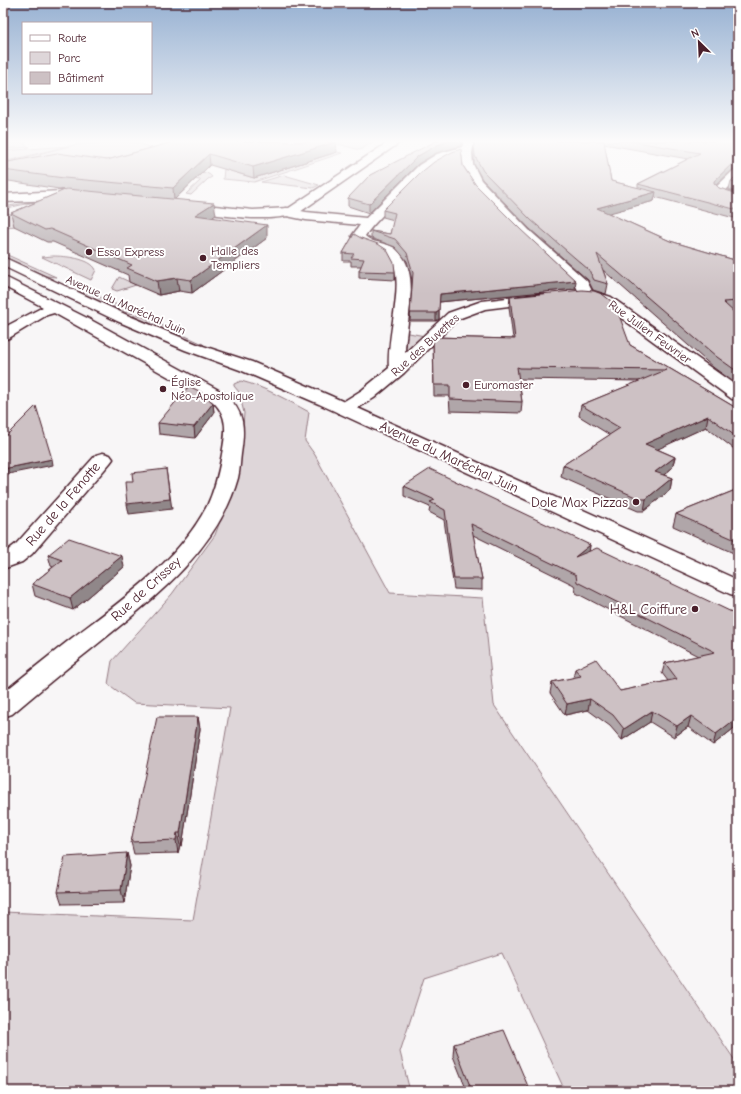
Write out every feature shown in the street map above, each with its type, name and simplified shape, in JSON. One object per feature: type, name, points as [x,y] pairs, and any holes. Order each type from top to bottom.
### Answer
[{"type":"street","points":[[177,206],[261,214],[286,212],[298,208],[322,192]]},
{"type":"street","points":[[397,192],[369,222],[358,237],[364,242],[389,250],[397,256],[402,267],[403,286],[396,347],[398,369]]},
{"type":"street","points":[[486,192],[512,220],[582,284],[586,294]]},
{"type":"street","points":[[721,192],[738,198]]},
{"type":"street","points":[[3,198],[62,195],[93,197]]},
{"type":"street","points":[[3,202],[27,197]]},
{"type":"street","points":[[286,212],[306,216],[369,222]]},
{"type":"street","name":"Avenue du Maréchal Juin","points":[[3,250],[206,341],[246,366]]},
{"type":"street","name":"Avenue du Maréchal Juin","points":[[3,261],[129,321],[191,347],[246,366],[325,400],[738,589]]},
{"type":"street","name":"Rue de Crissey","points":[[3,280],[56,307],[211,393],[227,404],[232,411],[234,419],[232,462],[227,483],[218,506],[206,526],[171,569],[134,602],[3,707]]},
{"type":"street","name":"Rue des Buvettes","points":[[344,409],[368,394],[398,369],[453,316],[482,306],[586,294]]},
{"type":"street","name":"Rue Julien Feuvrier","points":[[586,294],[606,300],[738,395]]},
{"type":"street","points":[[3,335],[42,312],[56,307]]},
{"type":"street","name":"Rue de la Fenotte","points":[[3,562],[14,557],[24,549],[103,459]]},
{"type":"green space","points":[[188,192],[194,192],[191,195],[186,194]]},
{"type":"green space","points":[[49,199],[7,208],[4,212],[28,220],[19,226],[3,227],[3,207]]},
{"type":"green space","points":[[3,253],[56,277],[46,276],[3,256]]},
{"type":"green space","points":[[53,256],[77,258],[89,263],[96,270],[91,280],[42,257]]},
{"type":"green space","points":[[119,277],[136,285],[117,291],[112,289]]},
{"type":"green space","points":[[79,292],[90,292],[134,313],[129,314]]},
{"type":"green space","points":[[137,314],[204,345],[201,346],[133,316]]},
{"type":"green space","points":[[409,333],[425,336],[402,356],[403,334]]},
{"type":"green space","points":[[241,381],[267,390],[309,412],[305,441],[315,455],[390,593],[483,598],[494,705],[738,1065],[738,1091],[565,1091],[502,953],[424,978],[400,1052],[410,1091],[3,1091],[3,912],[193,920],[230,708],[134,703],[108,684],[112,661],[172,594],[215,535],[235,481],[242,439],[244,413],[239,392],[234,384]]},
{"type":"building","points":[[60,192],[99,192],[214,203],[195,215],[267,225],[191,280],[177,278],[157,281],[127,268],[132,265],[50,229],[45,230],[11,213]]},
{"type":"building","points":[[354,192],[381,192],[369,204],[348,198]]},
{"type":"building","points":[[401,192],[483,192],[576,281],[440,294],[439,311],[436,313],[410,313],[413,273],[407,253],[395,239],[371,231],[390,234],[395,213],[383,210]]},
{"type":"building","points":[[504,192],[656,192],[597,208],[670,241],[738,261],[738,301],[723,302],[738,316],[738,372],[717,357],[597,254],[608,284],[594,280],[589,270],[531,220]]},
{"type":"building","points":[[669,192],[732,192],[738,194],[738,210]]},
{"type":"building","points":[[354,234],[378,244],[387,250],[394,263],[395,272],[359,271],[364,259],[351,258],[354,254],[343,253]]},
{"type":"building","points":[[582,290],[594,291],[602,294],[615,304],[630,345],[738,409],[738,438],[708,416],[645,444],[675,457],[655,472],[672,478],[646,499],[640,499],[563,465],[620,428],[581,405],[666,370],[517,367],[522,402],[450,399],[450,385],[434,385],[433,337],[515,339],[510,297]]},
{"type":"building","points":[[189,386],[201,392],[213,403],[194,427],[158,423]]},
{"type":"building","points":[[36,406],[52,459],[3,469],[3,439]]},
{"type":"building","points":[[166,469],[170,499],[127,504],[125,482],[133,482],[132,473]]},
{"type":"building","points":[[430,469],[590,545],[575,557],[597,548],[738,615],[738,717],[716,734],[691,716],[677,726],[652,711],[624,729],[613,715],[590,699],[567,704],[552,682],[581,676],[575,669],[596,659],[620,691],[677,679],[665,663],[715,652],[577,582],[576,575],[471,524],[482,579],[454,579],[445,510],[430,502],[435,500],[404,486]]},
{"type":"building","points":[[738,489],[738,541],[676,514]]},
{"type":"building","points":[[69,538],[122,556],[70,598],[32,584],[62,560],[48,555]]},
{"type":"building","points":[[157,717],[198,717],[180,833],[177,833],[176,840],[131,842]]},
{"type":"building","points":[[127,853],[121,890],[58,892],[65,857]]},
{"type":"building","points":[[504,1030],[530,1091],[472,1091],[454,1044]]},
{"type":"place","name":"Esso Express","points":[[89,252]]},
{"type":"place","name":"Halle des Templiers","points":[[203,258]]},
{"type":"place","name":"Euromaster","points":[[466,385]]},
{"type":"place","name":"Église Néo-Apostolique","points":[[163,389]]},
{"type":"place","name":"Dole Max Pizzas","points":[[636,502]]},
{"type":"place","name":"H&L Coiffure","points":[[695,609]]}]
